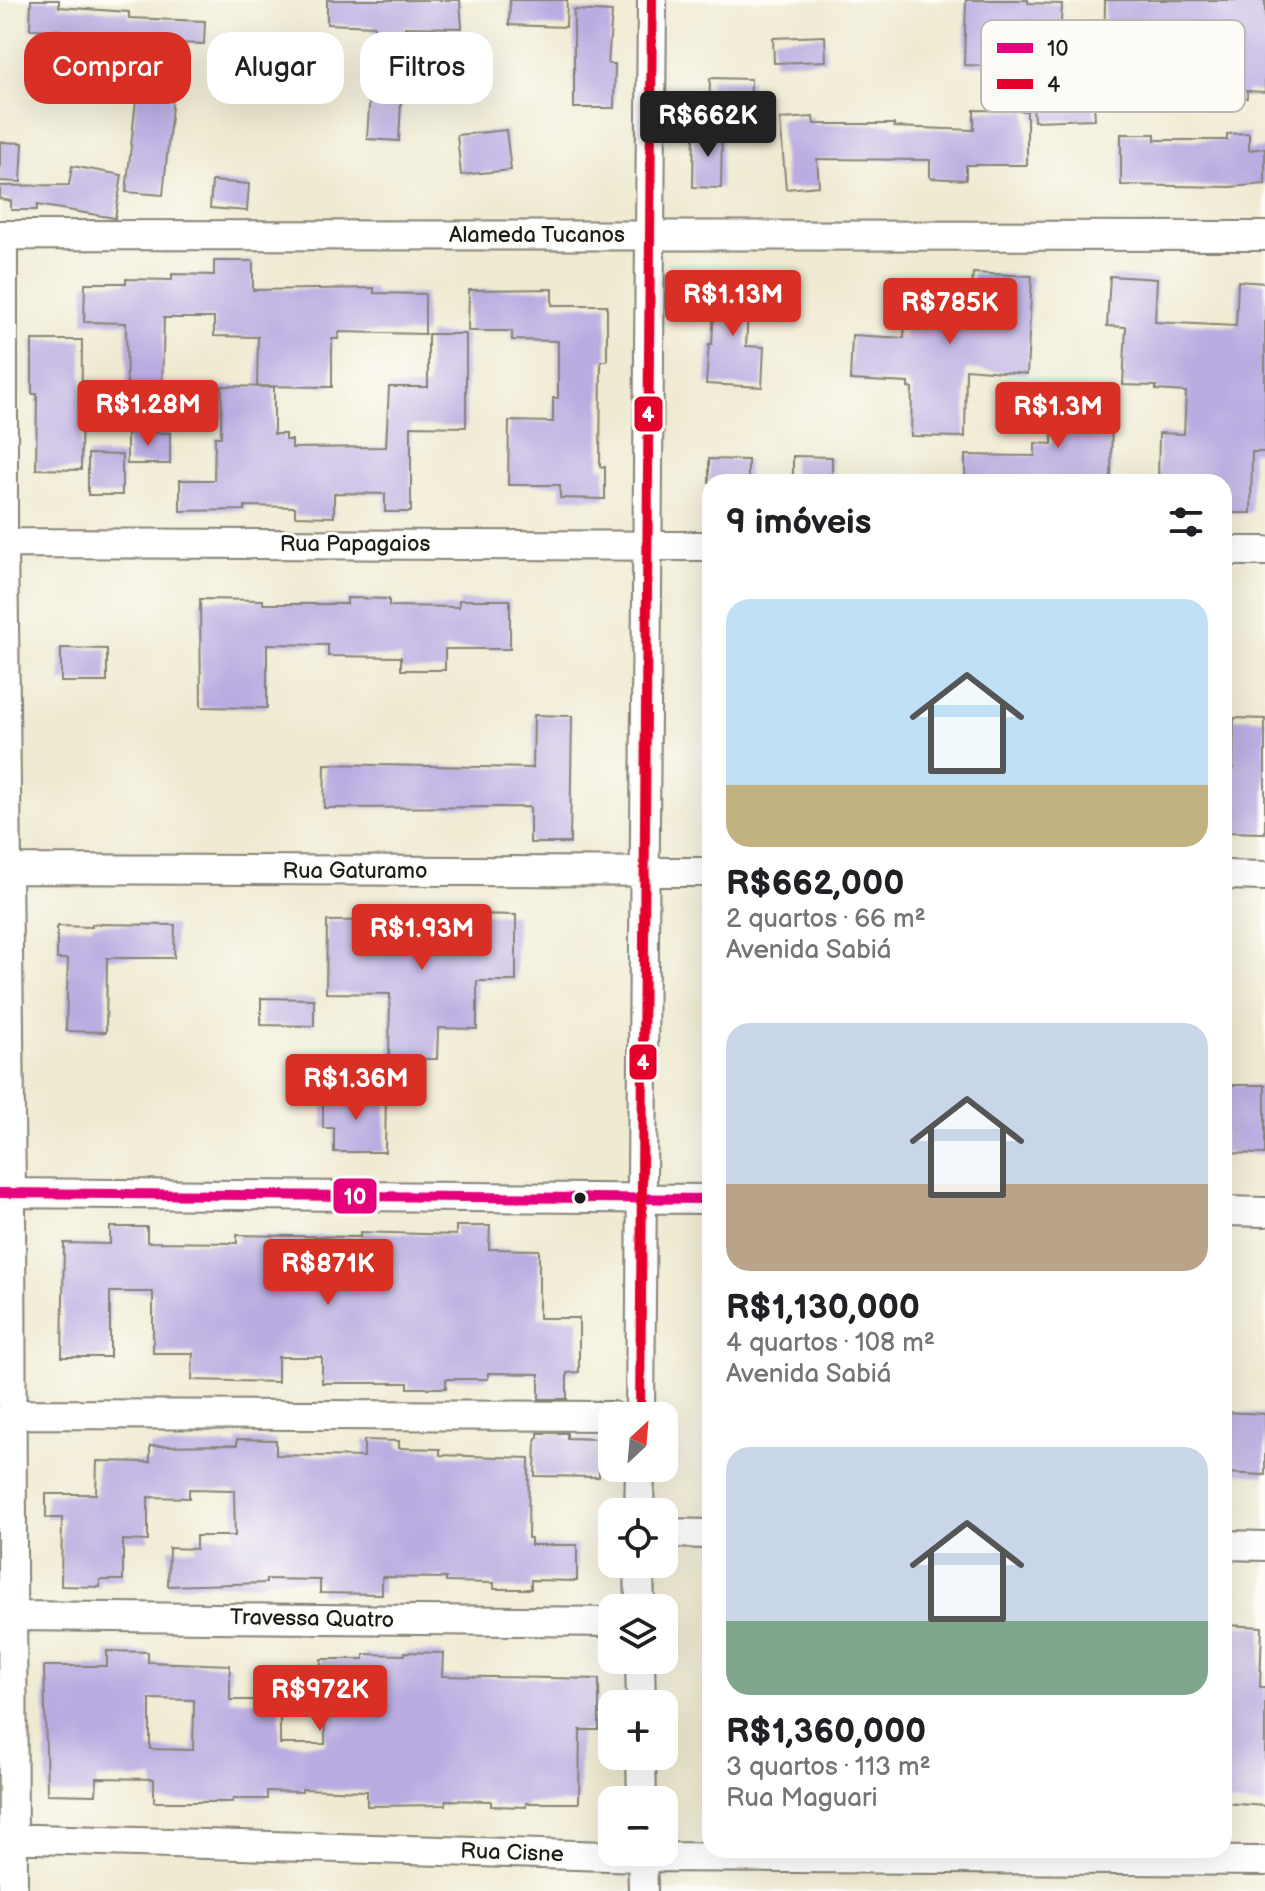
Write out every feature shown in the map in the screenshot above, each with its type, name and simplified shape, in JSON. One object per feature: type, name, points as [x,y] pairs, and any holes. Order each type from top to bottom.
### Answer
[{"type":"street","points":[[640,1402],[652,0]]},
{"type":"street","points":[[1,235],[6,1193],[12,1414],[6,1511],[13,1616],[7,1838],[13,1891]]},
{"type":"street","name":"Alameda Tucanos","points":[[1,235],[1265,236]]},
{"type":"street","name":"Rua Papagaios","points":[[1,543],[702,546]]},
{"type":"street","points":[[1232,551],[1265,551]]},
{"type":"street","name":"Rua Gaturamo","points":[[4,869],[702,872]]},
{"type":"street","points":[[1232,875],[1265,876]]},
{"type":"street","points":[[6,1193],[702,1199]]},
{"type":"street","points":[[1232,1211],[1265,1212]]},
{"type":"street","points":[[12,1414],[598,1416]]},
{"type":"street","points":[[678,1533],[702,1534]]},
{"type":"street","points":[[1232,1545],[1265,1546]]},
{"type":"street","name":"Travessa Quatro","points":[[13,1616],[598,1622]]},
{"type":"street","name":"Rua Cisne","points":[[7,1838],[598,1854]]},
{"type":"street","name":"Rua Cisne","points":[[678,1855],[702,1856]]},
{"type":"street","name":"Rua Cisne","points":[[954,1858],[1265,1861]]},
{"type":"street","points":[[642,1866],[643,1891]]},
{"type":"building","points":[[31,0],[59,0],[59,7],[129,12],[129,18],[205,21],[204,44],[191,44],[191,32],[62,32],[30,29]]},
{"type":"building","points":[[327,0],[460,0],[462,28],[405,27],[405,32],[374,32],[374,26],[327,24]]},
{"type":"building","points":[[510,0],[567,0],[566,27],[509,25]]},
{"type":"building","points":[[966,0],[1028,0],[1028,3],[1062,4],[1061,20],[981,20],[981,66],[964,65]]},
{"type":"building","points":[[1105,0],[1265,0],[1265,92],[1247,91],[1245,98],[1245,20],[1105,20]]},
{"type":"building","points":[[574,10],[612,12],[608,64],[615,64],[614,108],[574,108]]},
{"type":"building","points":[[825,36],[826,61],[774,63],[773,38]]},
{"type":"building","points":[[710,78],[751,79],[750,127],[709,125]]},
{"type":"building","points":[[136,104],[172,104],[163,195],[126,192]]},
{"type":"building","points":[[369,104],[401,104],[399,141],[367,139]]},
{"type":"building","points":[[974,110],[1027,112],[1027,165],[966,165],[966,180],[930,178],[930,160],[817,159],[819,186],[786,189],[780,119],[813,117],[814,124],[894,124],[894,127],[974,130]]},
{"type":"building","points":[[1034,112],[1095,112],[1095,119],[1034,121]]},
{"type":"building","points":[[506,130],[511,170],[461,175],[457,135]]},
{"type":"building","points":[[694,130],[722,130],[721,188],[693,187]]},
{"type":"building","points":[[1249,133],[1249,150],[1265,148],[1265,184],[1230,187],[1121,185],[1121,134],[1155,134],[1155,140],[1227,140],[1227,134]]},
{"type":"building","points":[[0,142],[23,143],[21,182],[0,181]]},
{"type":"building","points":[[72,166],[122,175],[115,218],[37,205],[37,210],[11,210],[11,201],[0,199],[0,186],[69,185]]},
{"type":"building","points":[[212,181],[249,184],[247,211],[210,208]]},
{"type":"building","points":[[214,261],[253,261],[253,290],[374,288],[374,293],[425,294],[425,334],[339,332],[338,339],[332,339],[332,387],[257,386],[258,337],[214,336],[214,318],[164,318],[162,387],[127,386],[126,323],[84,322],[85,283],[126,283],[126,279],[172,280],[172,274],[214,275]]},
{"type":"building","points":[[973,273],[1032,276],[1027,374],[966,369],[965,437],[911,436],[912,388],[908,388],[908,383],[850,380],[852,335],[904,338],[907,281],[972,285]]},
{"type":"building","points":[[1110,276],[1157,279],[1155,322],[1236,326],[1238,281],[1265,283],[1265,452],[1252,452],[1251,513],[1232,513],[1232,474],[1158,474],[1159,433],[1184,434],[1186,392],[1156,390],[1156,386],[1123,385],[1126,327],[1107,326]]},
{"type":"building","points":[[716,277],[750,279],[746,346],[764,347],[762,387],[706,384]]},
{"type":"building","points":[[552,289],[552,305],[607,305],[607,361],[601,361],[600,467],[605,467],[605,499],[560,498],[560,485],[508,485],[509,421],[553,422],[553,398],[558,398],[558,341],[512,340],[512,331],[468,331],[469,290]]},
{"type":"building","points":[[428,334],[466,334],[466,427],[411,426],[411,512],[385,512],[385,494],[334,493],[334,517],[295,516],[295,507],[245,506],[245,510],[180,511],[180,480],[214,480],[215,437],[221,437],[222,386],[274,387],[274,434],[285,434],[285,440],[292,440],[292,448],[386,447],[389,387],[428,387]]},
{"type":"building","points":[[32,340],[82,340],[81,470],[36,469],[37,394],[32,394]]},
{"type":"building","points":[[1052,400],[1112,402],[1111,474],[965,474],[965,455],[1035,456],[1035,443],[1052,444]]},
{"type":"building","points":[[127,432],[170,433],[170,464],[127,464]]},
{"type":"building","points":[[88,454],[122,455],[122,495],[88,495]]},
{"type":"building","points":[[793,456],[832,457],[832,474],[793,474]]},
{"type":"building","points":[[709,459],[748,460],[748,474],[709,474]]},
{"type":"building","points":[[347,598],[389,599],[389,606],[459,607],[459,600],[510,600],[510,649],[445,649],[445,670],[401,670],[401,657],[328,656],[328,645],[267,644],[267,708],[201,707],[200,599],[263,600],[263,604],[347,604]]},
{"type":"building","points":[[61,648],[107,649],[107,682],[61,682]]},
{"type":"building","points":[[534,715],[572,716],[570,843],[530,843],[530,807],[324,808],[325,764],[533,768]]},
{"type":"building","points":[[1234,718],[1265,719],[1265,833],[1232,832]]},
{"type":"building","points":[[471,914],[516,915],[516,981],[477,981],[477,1029],[438,1028],[437,1059],[389,1059],[390,994],[326,993],[327,921],[470,919]]},
{"type":"building","points":[[92,924],[175,925],[174,958],[107,958],[106,1032],[66,1031],[68,959],[57,959],[57,926],[92,927]]},
{"type":"building","points":[[261,998],[314,999],[314,1026],[261,1025]]},
{"type":"building","points":[[1232,1085],[1265,1085],[1265,1154],[1232,1153]]},
{"type":"building","points":[[323,1095],[386,1095],[385,1152],[334,1152],[334,1128],[323,1128]]},
{"type":"building","points":[[456,1226],[490,1226],[489,1249],[539,1250],[539,1318],[579,1318],[579,1372],[567,1373],[567,1399],[539,1399],[539,1374],[488,1373],[488,1379],[446,1379],[446,1388],[408,1388],[408,1383],[322,1383],[322,1357],[278,1357],[278,1382],[192,1380],[193,1353],[153,1353],[153,1292],[110,1292],[110,1357],[62,1357],[64,1243],[110,1244],[110,1227],[147,1227],[147,1242],[237,1243],[237,1235],[360,1237],[360,1232],[456,1235]]},
{"type":"building","points":[[1232,1412],[1265,1414],[1265,1475],[1232,1473]]},
{"type":"building","points":[[538,1433],[567,1433],[567,1438],[598,1439],[598,1477],[535,1476]]},
{"type":"building","points":[[237,1439],[276,1440],[276,1455],[364,1457],[364,1440],[399,1441],[399,1448],[440,1449],[440,1455],[529,1458],[528,1538],[531,1538],[531,1545],[577,1545],[577,1581],[531,1580],[531,1589],[494,1589],[494,1583],[446,1582],[446,1578],[382,1577],[382,1594],[320,1593],[320,1580],[266,1579],[266,1583],[168,1586],[169,1548],[196,1549],[196,1536],[235,1536],[234,1490],[189,1489],[189,1498],[148,1497],[148,1541],[123,1540],[123,1580],[100,1580],[100,1587],[61,1586],[62,1518],[46,1518],[46,1494],[96,1494],[97,1461],[150,1462],[150,1446],[237,1445]]},
{"type":"building","points":[[1232,1625],[1262,1627],[1260,1687],[1265,1687],[1265,1806],[1232,1804]]},
{"type":"building","points":[[107,1651],[148,1652],[148,1662],[230,1665],[230,1700],[280,1700],[280,1744],[325,1744],[325,1692],[321,1692],[321,1659],[364,1659],[364,1654],[443,1653],[442,1676],[599,1679],[598,1730],[580,1730],[579,1803],[526,1803],[526,1807],[491,1806],[491,1801],[446,1800],[446,1805],[367,1806],[367,1791],[302,1789],[302,1792],[267,1791],[267,1799],[154,1802],[154,1779],[97,1778],[96,1795],[47,1794],[44,1666],[107,1666]],"holes":[[[150,1699],[194,1700],[193,1750],[150,1749]]]},
{"type":"transit line","name":"4","points":[[640,1402],[652,0]]},
{"type":"transit line","name":"10","points":[[0,1193],[702,1199]]}]
